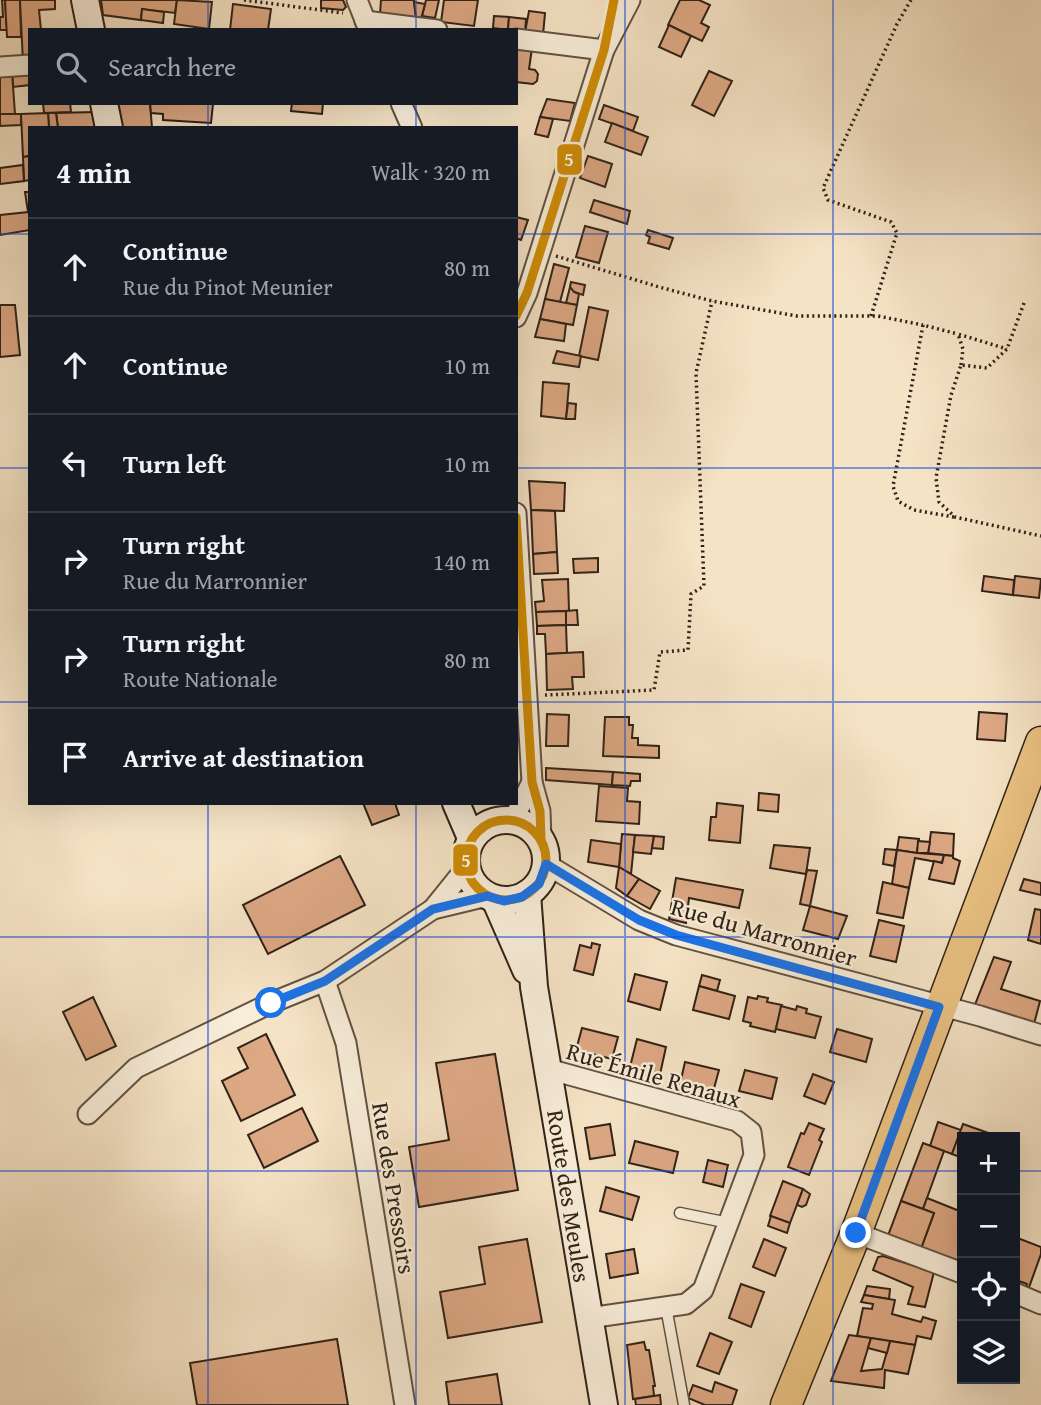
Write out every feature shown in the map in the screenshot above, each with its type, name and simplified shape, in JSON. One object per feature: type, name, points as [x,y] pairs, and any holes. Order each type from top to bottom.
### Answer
[{"type":"main road","points":[[786,1405],[856,1233],[1041,742]]},
{"type":"street","points":[[85,0],[91,28]]},
{"type":"street","points":[[518,313],[527,293],[604,50],[614,0]]},
{"type":"street","points":[[604,50],[630,0]]},
{"type":"street","points":[[363,17],[426,28]]},
{"type":"street","points":[[518,39],[604,50]]},
{"type":"street","points":[[0,67],[28,65]]},
{"type":"street","points":[[104,105],[109,126]]},
{"type":"street","points":[[402,105],[411,126]]},
{"type":"street","points":[[433,909],[491,897],[513,900],[527,894],[539,884],[543,852],[540,811],[532,782],[518,544]]},
{"type":"street","points":[[518,801],[532,782]]},
{"type":"street","points":[[457,805],[471,838]]},
{"type":"street","points":[[470,805],[504,820],[524,823],[543,852]]},
{"type":"street","points":[[491,897],[470,879],[466,868],[466,853],[471,838],[481,827],[504,820],[515,805]]},
{"type":"street","name":"Rue du Marronnier","points":[[543,852],[639,920],[676,935],[980,1016],[1041,1035]]},
{"type":"street","points":[[88,1114],[136,1068],[271,1003],[325,981],[433,909],[466,868]]},
{"type":"street","name":"Route des Meules","points":[[527,894],[534,987],[604,1405]]},
{"type":"street","name":"Route des Meules","points":[[491,897],[534,987]]},
{"type":"street","name":"Rue des Pressoirs","points":[[325,981],[346,1043],[405,1405]]},
{"type":"street","name":"Rue Émile Renaux","points":[[548,1069],[737,1121],[751,1132],[754,1155],[703,1290],[686,1304],[589,1318]]},
{"type":"street","points":[[856,1233],[957,1271]]},
{"type":"street","points":[[1020,1295],[1041,1304]]},
{"type":"lane","points":[[680,1213],[729,1223]]},
{"type":"lane","points":[[667,1307],[684,1405]]},
{"type":"path","points":[[244,0],[363,17]]},
{"type":"path","points":[[871,316],[897,233],[891,222],[828,200],[823,188],[897,24],[911,0]]},
{"type":"path","points":[[540,251],[712,300],[797,316],[871,316],[958,334],[1007,349]]},
{"type":"path","points":[[528,696],[654,690],[660,653],[688,650],[691,594],[704,586],[696,373],[712,300]]},
{"type":"path","points":[[961,365],[987,368],[1007,349],[1024,303]]},
{"type":"path","points":[[923,326],[893,486],[898,501],[914,510],[1041,536]]},
{"type":"path","points":[[955,517],[939,502],[936,478],[951,395],[961,365],[963,349],[958,334]]},
{"type":"building","points":[[2,0],[5,0],[7,30],[0,30],[0,17],[3,17]]},
{"type":"building","points":[[5,0],[20,0],[21,37],[7,37]]},
{"type":"building","points":[[20,0],[55,0],[55,9],[39,10],[41,28],[28,28],[28,62],[23,62]]},
{"type":"building","points":[[101,0],[177,0],[175,13],[142,9],[141,20],[103,15]]},
{"type":"building","points":[[177,0],[212,2],[209,28],[174,24]]},
{"type":"building","points":[[321,0],[343,0],[346,7],[343,10],[321,8]]},
{"type":"building","points":[[381,0],[414,0],[416,18],[380,14]]},
{"type":"building","points":[[426,0],[439,0],[435,18],[422,16]]},
{"type":"building","points":[[444,0],[478,0],[474,26],[441,22]]},
{"type":"building","points":[[680,0],[699,0],[710,5],[701,23],[709,27],[702,41],[668,25]]},
{"type":"building","points":[[414,2],[425,4],[421,19],[416,18]]},
{"type":"building","points":[[233,4],[271,9],[268,28],[230,28]]},
{"type":"building","points":[[142,9],[164,12],[163,23],[141,20]]},
{"type":"building","points":[[529,11],[545,13],[543,35],[525,32]]},
{"type":"building","points":[[494,16],[509,17],[508,28],[493,28]]},
{"type":"building","points":[[509,17],[526,19],[525,32],[518,31],[518,28],[508,28]]},
{"type":"building","points":[[669,25],[691,36],[681,57],[659,47]]},
{"type":"building","points":[[518,46],[532,48],[529,69],[538,74],[537,81],[533,84],[518,82]]},
{"type":"building","points":[[28,71],[28,85],[13,87],[12,72]]},
{"type":"building","points":[[709,71],[732,81],[714,116],[692,105]]},
{"type":"building","points":[[12,72],[15,114],[0,114],[0,73]]},
{"type":"building","points":[[547,99],[575,103],[570,121],[540,117]]},
{"type":"building","points":[[43,105],[70,105],[71,112],[44,113]]},
{"type":"building","points":[[116,105],[150,105],[152,126],[120,126]]},
{"type":"building","points":[[150,105],[213,105],[211,123],[163,120],[163,114],[151,113]]},
{"type":"building","points":[[292,105],[323,105],[322,114],[291,111]]},
{"type":"building","points":[[604,105],[638,117],[633,131],[599,119]]},
{"type":"building","points":[[94,112],[97,126],[58,126],[56,113]]},
{"type":"building","points":[[48,113],[56,113],[58,126],[49,126]]},
{"type":"building","points":[[48,113],[49,126],[28,126],[28,156],[23,157],[21,114]]},
{"type":"building","points":[[0,114],[21,114],[21,125],[0,126]]},
{"type":"building","points":[[540,117],[553,119],[548,137],[535,134]]},
{"type":"building","points":[[612,123],[648,137],[641,155],[605,142]]},
{"type":"building","points":[[28,156],[28,180],[24,181],[23,157]]},
{"type":"building","points":[[588,156],[612,164],[605,187],[580,178]]},
{"type":"building","points":[[23,165],[24,181],[0,184],[0,168]]},
{"type":"building","points":[[594,200],[630,211],[627,224],[590,212]]},
{"type":"building","points":[[28,212],[28,230],[0,235],[0,215]]},
{"type":"building","points":[[518,218],[528,220],[521,240],[518,239]]},
{"type":"building","points":[[585,226],[608,232],[599,263],[576,257]]},
{"type":"building","points":[[648,230],[673,238],[669,249],[648,243]]},
{"type":"building","points":[[554,264],[569,268],[560,302],[545,299]]},
{"type":"building","points":[[571,282],[585,285],[583,295],[574,292],[570,287]]},
{"type":"building","points":[[570,287],[579,294],[577,305],[566,303]]},
{"type":"building","points":[[545,299],[577,305],[573,325],[540,319]]},
{"type":"building","points":[[0,305],[15,305],[20,355],[0,357]]},
{"type":"building","points":[[589,307],[608,311],[598,360],[579,356]]},
{"type":"building","points":[[540,319],[566,324],[564,341],[535,337]]},
{"type":"building","points":[[557,351],[581,356],[579,367],[553,363]]},
{"type":"building","points":[[543,382],[569,384],[566,419],[541,416]]},
{"type":"building","points":[[568,403],[576,404],[575,419],[566,419]]},
{"type":"building","points":[[529,481],[565,483],[564,511],[531,510]]},
{"type":"building","points":[[531,510],[555,511],[557,552],[533,554]]},
{"type":"building","points":[[557,552],[558,573],[534,574],[533,554]]},
{"type":"building","points":[[598,558],[598,572],[574,573],[573,559]]},
{"type":"building","points":[[984,576],[1014,580],[1013,595],[982,591]]},
{"type":"building","points":[[1015,576],[1041,579],[1039,598],[1013,595]]},
{"type":"building","points":[[568,579],[569,611],[536,612],[535,602],[544,601],[542,580]]},
{"type":"building","points":[[577,610],[578,625],[566,625],[566,611]]},
{"type":"building","points":[[566,611],[566,625],[537,626],[536,612]]},
{"type":"building","points":[[566,625],[567,653],[546,654],[545,634],[537,634],[537,626]]},
{"type":"building","points":[[583,652],[584,677],[572,677],[573,689],[547,690],[546,654]]},
{"type":"building","points":[[979,712],[1007,714],[1005,741],[977,739]]},
{"type":"building","points":[[547,714],[569,715],[568,746],[546,746]]},
{"type":"building","points":[[605,717],[629,717],[629,725],[633,725],[632,738],[638,738],[638,745],[659,746],[659,758],[603,756]]},
{"type":"building","points":[[546,768],[613,772],[612,785],[546,780]]},
{"type":"building","points":[[613,772],[640,774],[640,781],[631,781],[630,786],[612,785]]},
{"type":"building","points":[[599,786],[628,788],[627,801],[640,802],[639,824],[596,821]]},
{"type":"building","points":[[759,793],[779,795],[778,812],[758,810]]},
{"type":"building","points":[[717,803],[743,806],[740,843],[709,840],[711,817],[716,817]]},
{"type":"building","points":[[364,805],[396,805],[399,815],[372,825]]},
{"type":"building","points":[[931,832],[954,834],[953,856],[928,853]]},
{"type":"building","points":[[622,834],[635,835],[631,874],[619,867]]},
{"type":"building","points":[[635,835],[654,836],[651,854],[633,852]]},
{"type":"building","points":[[654,836],[664,837],[663,849],[652,848]]},
{"type":"building","points":[[899,837],[919,839],[917,853],[897,850]]},
{"type":"building","points":[[591,840],[621,844],[619,867],[588,862]]},
{"type":"building","points":[[918,841],[930,842],[928,853],[917,853]]},
{"type":"building","points":[[774,845],[810,848],[806,874],[770,868]]},
{"type":"building","points":[[885,849],[897,850],[894,866],[883,864]]},
{"type":"building","points":[[897,850],[944,855],[942,863],[915,858],[909,888],[892,884]]},
{"type":"building","points":[[944,855],[953,856],[960,861],[954,884],[929,879],[934,861],[942,863]]},
{"type":"building","points":[[340,856],[365,905],[268,954],[243,905]]},
{"type":"building","points":[[619,867],[639,879],[627,896],[616,888]]},
{"type":"building","points":[[807,870],[817,871],[810,906],[800,904]]},
{"type":"building","points":[[676,878],[743,890],[739,908],[689,898],[686,923],[669,919]]},
{"type":"building","points":[[639,879],[660,891],[650,909],[627,896]]},
{"type":"building","points":[[1024,879],[1041,883],[1041,895],[1020,890]]},
{"type":"building","points":[[883,882],[909,888],[903,918],[877,913]]},
{"type":"building","points":[[810,906],[847,916],[838,939],[803,930]]},
{"type":"building","points":[[1035,909],[1041,910],[1041,944],[1028,940]]},
{"type":"building","points":[[879,920],[904,926],[896,962],[870,956]]},
{"type":"building","points":[[592,943],[600,945],[593,975],[574,970],[580,945],[591,948]]},
{"type":"building","points":[[994,957],[1011,962],[1001,989],[1040,1001],[1034,1024],[974,1007]]},
{"type":"building","points":[[635,974],[667,982],[660,1010],[628,1001]]},
{"type":"building","points":[[702,975],[720,980],[717,991],[699,986]]},
{"type":"building","points":[[699,986],[735,996],[729,1019],[693,1010]]},
{"type":"building","points":[[758,996],[768,998],[767,1002],[782,1005],[775,1032],[750,1026],[751,1023],[743,1021],[748,997],[757,999]]},
{"type":"building","points":[[93,997],[116,1046],[86,1060],[63,1012]]},
{"type":"building","points":[[781,1006],[796,1010],[797,1006],[807,1009],[806,1013],[821,1017],[815,1038],[776,1029]]},
{"type":"building","points":[[582,1028],[618,1037],[612,1059],[576,1050]]},
{"type":"building","points":[[837,1029],[872,1039],[866,1062],[830,1052]]},
{"type":"building","points":[[266,1034],[295,1095],[241,1121],[222,1081],[248,1068],[238,1048]]},
{"type":"building","points":[[637,1039],[666,1047],[659,1079],[629,1071]]},
{"type":"building","points":[[495,1054],[518,1190],[419,1207],[409,1147],[449,1140],[436,1063]]},
{"type":"building","points":[[685,1062],[719,1070],[713,1092],[680,1084]]},
{"type":"building","points":[[745,1070],[777,1078],[772,1099],[739,1091]]},
{"type":"building","points":[[813,1074],[834,1082],[825,1104],[804,1096]]},
{"type":"building","points":[[302,1108],[318,1141],[264,1168],[248,1135]]},
{"type":"building","points":[[938,1122],[961,1130],[957,1132],[952,1154],[930,1146]]},
{"type":"building","points":[[809,1123],[824,1129],[819,1140],[822,1142],[809,1175],[788,1167],[801,1133],[804,1134]]},
{"type":"building","points":[[610,1124],[615,1155],[590,1159],[585,1128]]},
{"type":"building","points":[[963,1124],[986,1132],[960,1132]]},
{"type":"building","points":[[957,1140],[957,1156],[952,1154]]},
{"type":"building","points":[[635,1141],[678,1152],[673,1173],[629,1163]]},
{"type":"building","points":[[923,1143],[944,1151],[923,1209],[901,1201]]},
{"type":"building","points":[[708,1160],[728,1165],[723,1187],[703,1182]]},
{"type":"building","points":[[783,1181],[803,1189],[790,1223],[770,1216]]},
{"type":"building","points":[[606,1187],[639,1197],[632,1220],[600,1211]]},
{"type":"building","points":[[803,1189],[810,1194],[806,1205],[802,1207],[797,1205]]},
{"type":"building","points":[[927,1198],[957,1210],[957,1267],[919,1254],[934,1213],[923,1209]]},
{"type":"building","points":[[901,1201],[934,1213],[919,1254],[886,1241]]},
{"type":"building","points":[[771,1216],[790,1223],[787,1233],[768,1226]]},
{"type":"building","points":[[527,1239],[542,1322],[448,1338],[440,1292],[485,1284],[479,1247]]},
{"type":"building","points":[[764,1239],[786,1248],[775,1276],[753,1267]]},
{"type":"building","points":[[1020,1239],[1041,1247],[1027,1293],[1024,1292],[1027,1284],[1020,1281]]},
{"type":"building","points":[[634,1249],[638,1273],[610,1278],[606,1254]]},
{"type":"building","points":[[883,1256],[934,1272],[925,1307],[908,1304],[913,1287],[873,1270],[878,1257]]},
{"type":"building","points":[[741,1284],[764,1292],[751,1327],[729,1318]]},
{"type":"building","points":[[867,1286],[890,1289],[889,1299],[864,1295]]},
{"type":"building","points":[[864,1295],[895,1300],[892,1314],[921,1322],[923,1317],[936,1321],[931,1339],[917,1336],[915,1345],[857,1336],[863,1308],[872,1309],[873,1304],[861,1302]]},
{"type":"building","points":[[710,1333],[732,1342],[719,1374],[697,1366]]},
{"type":"building","points":[[849,1335],[871,1338],[861,1371],[882,1369],[890,1341],[915,1345],[908,1374],[885,1370],[884,1388],[831,1381]]},
{"type":"building","points":[[871,1338],[890,1341],[887,1353],[868,1348]]},
{"type":"building","points":[[337,1339],[348,1405],[197,1405],[190,1363]]},
{"type":"building","points":[[644,1342],[646,1350],[649,1350],[654,1396],[633,1399],[627,1345]]},
{"type":"building","points":[[497,1374],[502,1405],[449,1405],[446,1382]]},
{"type":"building","points":[[715,1382],[737,1390],[732,1405],[705,1405],[688,1398],[693,1385],[712,1392]]},
{"type":"building","points":[[660,1395],[661,1405],[636,1405],[635,1399]]},
{"type":"transit line","name":"5","points":[[518,312],[527,293],[604,50],[614,0]]},
{"type":"transit line","name":"5","points":[[518,550],[532,782],[540,811],[541,839]]},
{"type":"transit line","name":"5","points":[[498,820],[514,820],[535,831],[546,852],[546,860],[546,868],[535,889],[514,900],[498,900],[484,894],[472,882],[466,868],[466,852],[472,838],[484,826],[498,820]]},
{"type":"route","points":[[271,1003],[325,981],[433,909],[487,896],[504,901],[522,897],[539,884],[546,864],[639,920],[676,935],[939,1007],[856,1233]]}]
